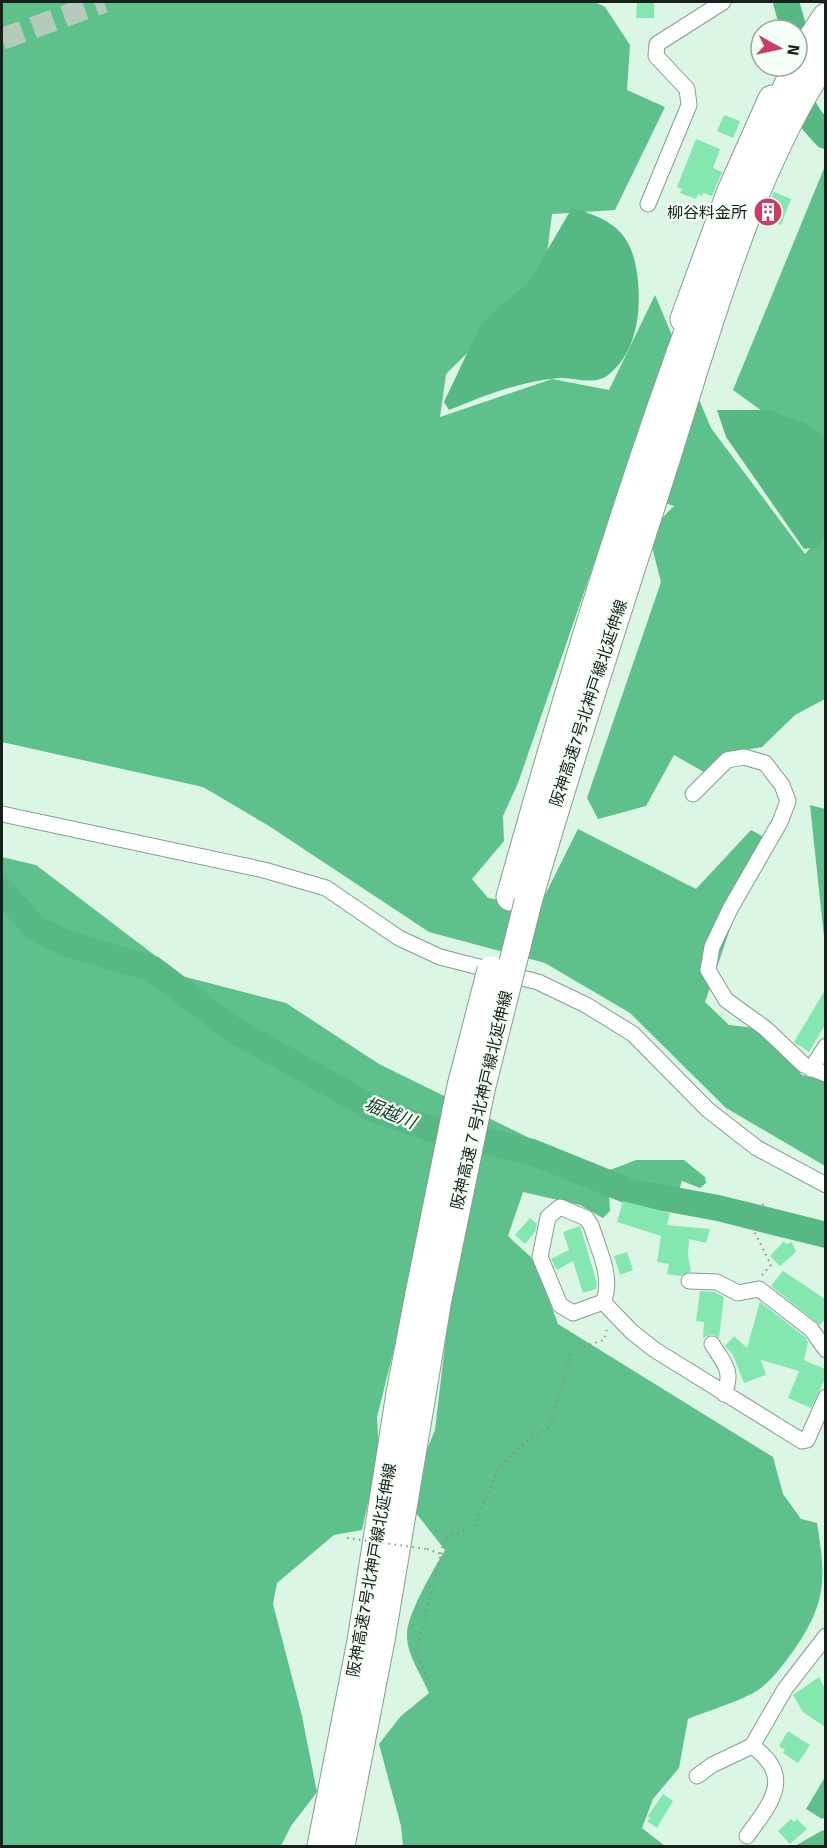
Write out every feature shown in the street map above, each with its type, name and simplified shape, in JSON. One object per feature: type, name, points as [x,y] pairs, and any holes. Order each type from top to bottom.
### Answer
[{"type":"highway","points":[[809,53],[825,17]]},
{"type":"highway","points":[[640,504],[661,404],[707,304],[798,78]]},
{"type":"highway","points":[[640,504],[697,363],[707,304]]},
{"type":"highway","name":"阪神高速7号北神戸線北延伸線","points":[[519,899],[570,757],[640,504]]},
{"type":"highway","name":"阪神高速７号北神戸線北延伸線","points":[[428,1296],[481,1090],[519,899]]},
{"type":"highway","name":"阪神高速7号北神戸線北延伸線","points":[[321,1846],[361,1641],[400,1393],[428,1296]]},
{"type":"highway","name":"阪神高速7号北神戸線北延伸線","points":[[341,1846],[381,1640],[428,1296]]},
{"type":"street","points":[[648,204],[688,105],[687,88],[656,56],[657,44],[723,2]]},
{"type":"street","points":[[693,794],[727,760],[744,757],[765,763],[782,785],[788,801],[780,822],[730,909],[712,947],[708,970],[726,1000],[765,1028],[818,1072],[825,1046]]},
{"type":"street","points":[[2,814],[241,865],[326,888],[399,938],[440,957],[538,982],[586,1005],[633,1034],[708,1110],[757,1148],[825,1185]]},
{"type":"street","points":[[560,1207],[586,1218],[591,1225],[608,1280],[608,1292],[603,1302],[573,1313],[560,1305],[540,1257],[548,1217],[560,1207]]},
{"type":"street","points":[[690,1281],[706,1280],[738,1293],[759,1289],[811,1329],[825,1350]]},
{"type":"street","points":[[603,1302],[632,1332],[655,1350],[802,1441],[807,1440],[825,1397]]},
{"type":"street","points":[[712,1344],[730,1373],[730,1380],[724,1394]]},
{"type":"street","points":[[697,1776],[712,1765],[752,1746],[785,1689],[825,1636]]},
{"type":"street","points":[[747,1836],[774,1796],[775,1783],[775,1771],[767,1756],[752,1746]]},
{"type":"path","points":[[750,1292],[771,1265],[755,1233],[764,1201]]},
{"type":"path","points":[[430,1684],[416,1652],[444,1539],[476,1525],[498,1468],[529,1439],[550,1427],[572,1350],[604,1340],[608,1331],[603,1322]]},
{"type":"path","points":[[347,1538],[441,1554]]},
{"type":"shaded area","points":[[2,2],[595,2],[605,7],[630,45],[627,90],[665,107],[615,210],[552,214],[544,277],[446,374],[440,417],[552,379],[609,390],[655,295],[711,428],[805,554],[825,531],[825,699],[795,715],[762,747],[722,754],[704,772],[674,755],[646,806],[598,819],[587,798],[661,582],[650,539],[658,522],[674,506],[659,501],[616,500],[518,783],[503,816],[504,841],[472,879],[488,898],[539,907],[578,829],[696,889],[751,830],[762,836],[705,1002],[729,1025],[756,1028],[802,1075],[825,1081],[825,1166],[726,1108],[630,1013],[545,963],[429,932],[269,826],[203,787],[2,742]]},
{"type":"shaded area","points":[[825,166],[825,457],[733,390]]},
{"type":"shaded area","points":[[572,208],[608,222],[617,229],[630,247],[637,273],[639,300],[636,328],[626,354],[608,375],[597,380],[559,378],[530,382],[449,410],[444,402],[479,328],[490,315],[528,283]]},
{"type":"shaded area","points":[[717,410],[769,410],[809,425],[825,437],[825,538],[819,547],[804,549],[726,437]]},
{"type":"shaded area","points":[[810,805],[825,809],[825,946]]},
{"type":"shaded area","points":[[2,857],[36,865],[182,976],[286,1003],[379,1064],[558,1152],[605,1172],[636,1160],[684,1160],[705,1177],[706,1183],[700,1188],[682,1181],[677,1196],[609,1190],[610,1211],[603,1218],[580,1205],[523,1192],[508,1236],[534,1260],[558,1324],[773,1457],[783,1494],[801,1519],[817,1523],[822,1575],[821,1589],[813,1618],[794,1650],[775,1675],[761,1688],[736,1701],[688,1719],[679,1768],[653,1799],[642,1828],[665,1846],[403,1846],[401,1826],[379,1744],[401,1716],[429,1693],[412,1658],[407,1636],[411,1616],[445,1550],[416,1513],[421,1464],[435,1430],[450,1302],[401,1321],[377,1417],[379,1453],[362,1530],[334,1535],[277,1583],[273,1604],[302,1716],[317,1792],[291,1826],[281,1846],[2,1846]]},
{"type":"shaded area","points":[[825,1777],[825,1817],[822,1819],[806,1809]]},
{"type":"shaded area","points":[[823,1830],[825,1846],[795,1846]]},
{"type":"building","points":[[637,2],[654,2],[654,18],[636,18]]},
{"type":"building","points":[[724,115],[740,121],[733,138],[717,131]]},
{"type":"building","points":[[696,139],[720,149],[713,168],[722,172],[712,196],[703,193],[702,196],[698,194],[696,199],[680,193],[682,189],[677,187]]},
{"type":"building","points":[[774,192],[791,199],[781,225],[763,218]]},
{"type":"building","points":[[825,990],[825,1025],[809,1052],[794,1042]]},
{"type":"building","points":[[623,1201],[670,1213],[667,1225],[710,1229],[706,1243],[689,1239],[688,1256],[691,1271],[680,1276],[667,1274],[669,1264],[657,1262],[661,1236],[617,1222]]},
{"type":"building","points":[[530,1218],[537,1224],[535,1232],[525,1244],[515,1235]]},
{"type":"building","points":[[580,1226],[597,1283],[596,1289],[583,1293],[573,1261],[557,1270],[551,1259],[569,1250],[563,1232]]},
{"type":"building","points":[[784,1241],[786,1244],[792,1242],[796,1252],[780,1266],[770,1256]]},
{"type":"building","points":[[627,1252],[633,1270],[620,1275],[614,1256]]},
{"type":"building","points":[[783,1271],[825,1299],[825,1319],[820,1325],[771,1286]]},
{"type":"building","points":[[700,1291],[714,1292],[724,1297],[719,1338],[712,1334],[703,1338],[704,1322],[696,1321]]},
{"type":"building","points":[[760,1302],[804,1336],[808,1342],[804,1360],[825,1369],[825,1379],[811,1408],[788,1398],[799,1371],[761,1360],[766,1375],[744,1383],[733,1355],[725,1346],[734,1336],[747,1348]]},
{"type":"building","points":[[819,1677],[825,1689],[825,1727],[803,1712],[793,1695]]},
{"type":"building","points":[[788,1731],[810,1745],[798,1763],[783,1753],[785,1750],[779,1746]]},
{"type":"building","points":[[663,1794],[673,1801],[657,1828],[647,1821]]},
{"type":"building","points":[[791,1819],[794,1822],[797,1819],[807,1829],[790,1844],[778,1831]]},
{"type":"waterway","points":[[786,2],[791,18]]},
{"type":"waterway","points":[[798,83],[800,98],[806,112],[826,136]]},
{"type":"waterway","name":"堀越川","points":[[2,891],[35,928],[68,944],[153,969],[232,1029],[376,1110],[428,1128],[532,1152],[631,1192],[718,1208],[826,1235]]},
{"type":"tunnel","points":[[2,39],[104,2]]},
{"type":"place","name":"柳谷料金所","points":[[768,212]]}]
